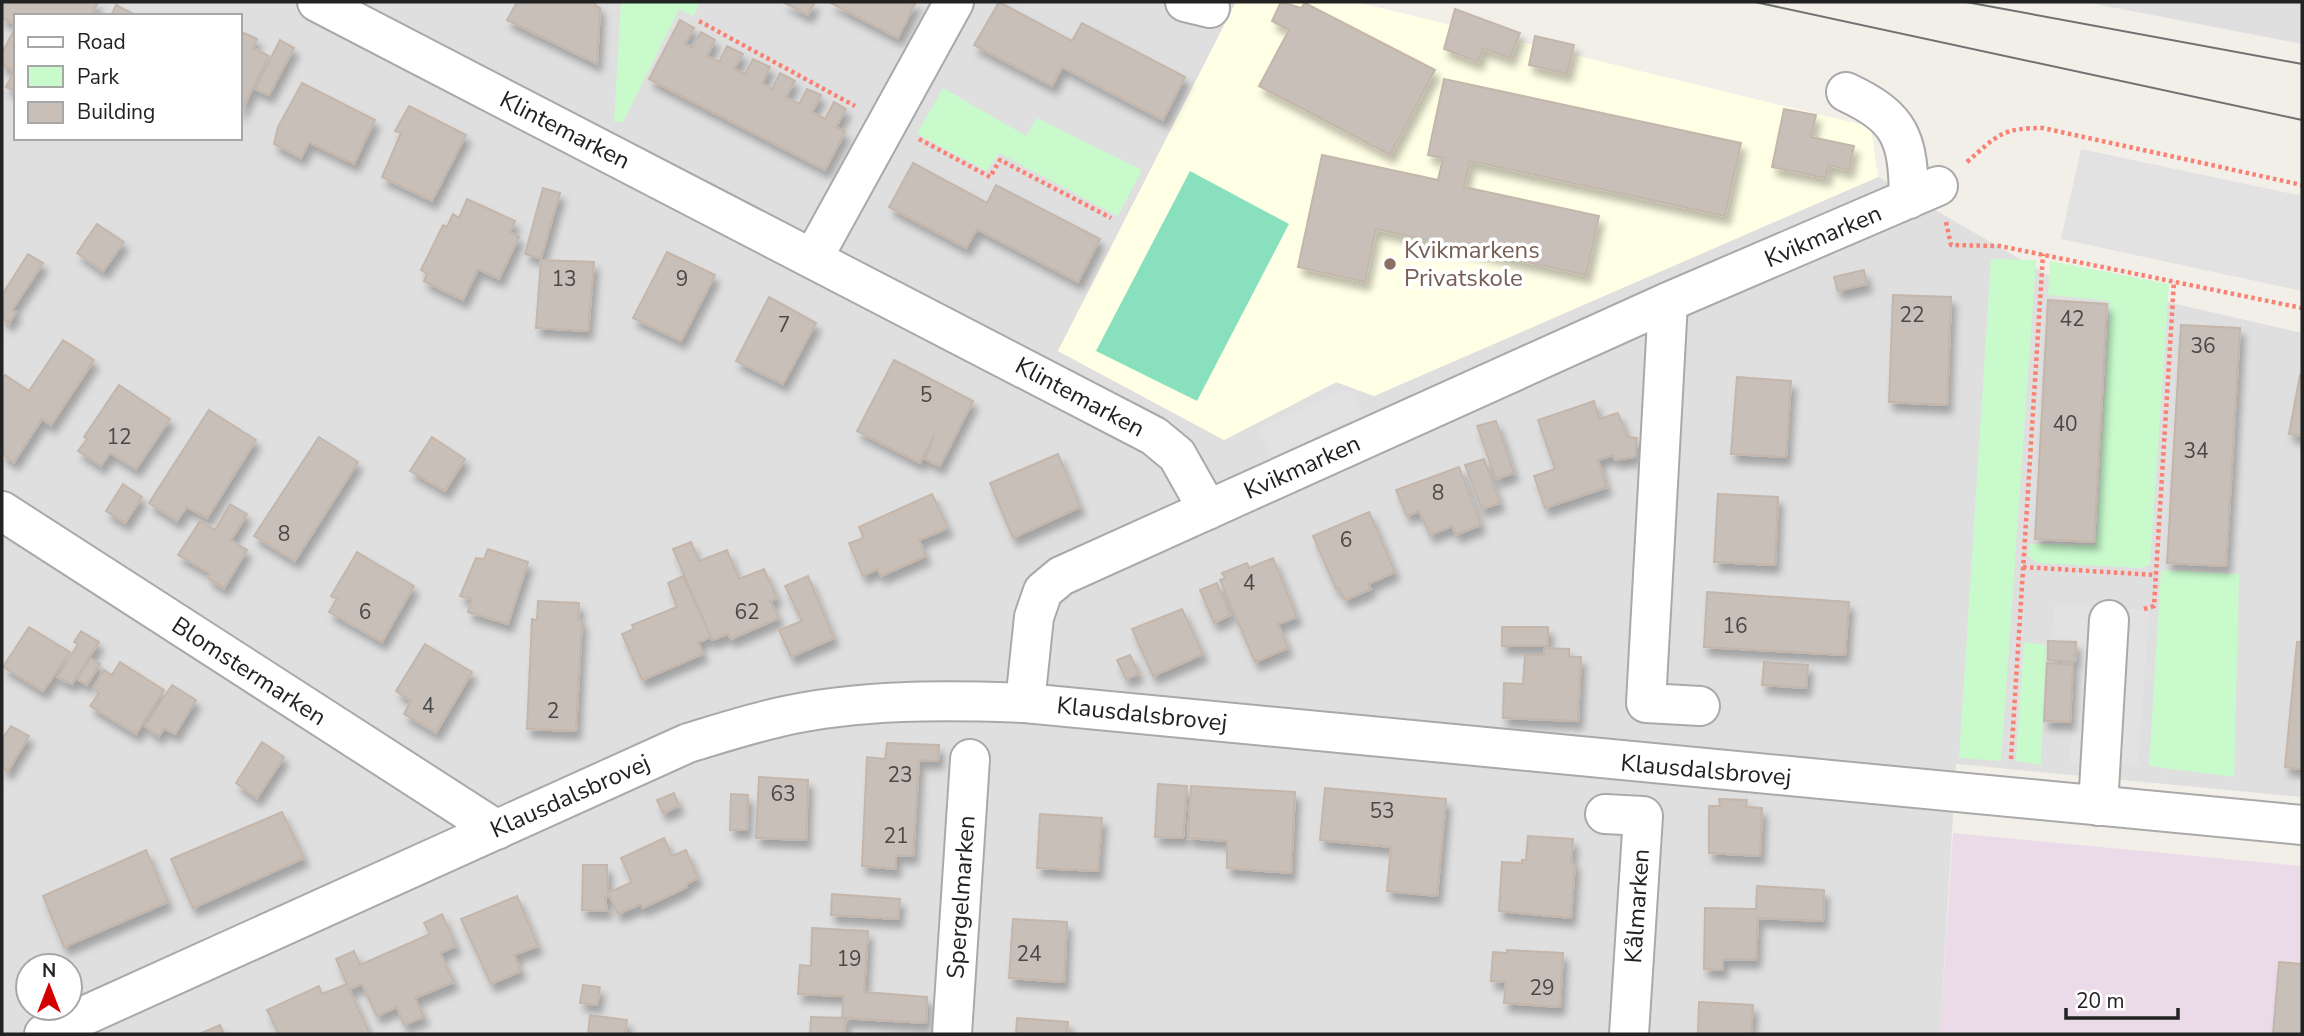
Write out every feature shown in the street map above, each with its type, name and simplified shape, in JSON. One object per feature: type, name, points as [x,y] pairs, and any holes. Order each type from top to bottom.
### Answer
[{"type":"street","name":"Klintemarken","points":[[317,2],[1154,436],[1177,455],[1208,510]]},
{"type":"street","points":[[813,258],[954,2]]},
{"type":"street","points":[[1846,92],[1887,115],[1924,193]]},
{"type":"street","name":"Kvikmarken","points":[[1025,703],[1034,617],[1043,591],[1062,576],[1668,302],[1924,193]]},
{"type":"street","points":[[1668,302],[1646,703],[1700,706]]},
{"type":"street","name":"Blomstermarken","points":[[2,511],[497,830]]},
{"type":"street","points":[[2098,806],[2109,620]]},
{"type":"street","name":"Klausdalsbrovej","points":[[44,1034],[688,743],[782,716],[869,705],[948,700],[1025,703],[2302,825]]},
{"type":"street","name":"Spergelmarken","points":[[953,1034],[970,759]]},
{"type":"street","name":"Kålmarken","points":[[1605,814],[1643,816],[1629,1034]]},
{"type":"path","points":[[699,21],[990,177],[1000,160],[1111,218]]},
{"type":"path","points":[[2302,185],[2043,128],[2013,128],[1994,138],[1924,193],[1951,245],[2000,246],[2302,308]]},
{"type":"path","points":[[2008,798],[2043,254]]},
{"type":"path","points":[[2109,620],[2154,606],[2174,281]]},
{"type":"path","points":[[2023,567],[2156,575]]},
{"type":"shaded area","points":[[2,2],[1236,2],[1058,351],[1224,440],[1337,382],[1374,396],[1878,177],[2046,274],[2302,333],[2302,797],[1956,764],[1940,1034],[2,1034]]},
{"type":"shaded area","name":"Kvikmarkens Privatskole","points":[[1236,2],[1356,2],[1871,127],[1878,177],[1374,396],[1336,382],[1224,440],[1058,351]]},
{"type":"shaded area","points":[[2085,2],[2302,2],[2302,44]]},
{"type":"shaded area","points":[[2081,149],[2302,196],[2302,291],[2061,239]]},
{"type":"shaded area","points":[[1343,390],[1353,394],[1363,415],[1272,457],[1258,429]]},
{"type":"shaded area","points":[[2054,605],[2149,610],[2138,765],[2070,762],[2078,639],[2052,638]]},
{"type":"shaded area","points":[[1953,833],[2302,866],[2302,1034],[1940,1034]]},
{"type":"green space","points":[[621,2],[700,2],[693,16],[679,9],[623,122],[614,122]]},
{"type":"green space","points":[[943,88],[1026,136],[1037,118],[1142,170],[1118,216],[999,153],[987,171],[917,134]]},
{"type":"green space","points":[[1190,171],[1289,224],[1197,401],[1096,351]]},
{"type":"green space","points":[[1991,259],[2036,260],[2001,761],[1959,758]]},
{"type":"green space","points":[[2050,261],[2169,284],[2150,564],[2142,568],[2038,563],[2028,556],[2030,544],[2096,545],[2110,301],[2048,295]]},
{"type":"green space","points":[[2161,570],[2239,574],[2234,777],[2149,766]]},
{"type":"green space","points":[[2024,642],[2046,645],[2041,765],[2016,761]]},
{"type":"building","points":[[2,2],[98,2],[92,14],[14,14],[14,24],[2,18]]},
{"type":"building","points":[[517,2],[596,2],[595,5],[600,8],[597,64],[507,20]]},
{"type":"building","points":[[783,2],[815,2],[808,15]]},
{"type":"building","points":[[829,2],[916,2],[898,38]]},
{"type":"building","points":[[999,2],[1072,41],[1082,23],[1185,77],[1163,120],[1062,67],[1052,86],[974,45]]},
{"type":"building","points":[[1281,2],[1301,8],[1305,3],[1435,70],[1390,155],[1259,86],[1289,30],[1272,21]]},
{"type":"building","points":[[116,5],[133,14],[112,14]]},
{"type":"building","points":[[1455,9],[1520,33],[1510,58],[1483,48],[1478,62],[1444,49]]},
{"type":"building","points":[[680,20],[694,28],[685,44],[692,48],[701,32],[715,40],[707,56],[719,62],[727,46],[743,54],[734,69],[745,74],[753,59],[770,67],[762,83],[772,89],[780,73],[795,81],[786,97],[799,104],[807,89],[821,95],[812,112],[825,119],[834,102],[846,109],[836,127],[845,132],[825,170],[649,79]]},
{"type":"building","points":[[14,30],[14,71],[2,65],[2,53]]},
{"type":"building","points":[[244,33],[257,39],[253,48],[269,56],[242,109]]},
{"type":"building","points":[[1535,36],[1574,45],[1567,74],[1529,65]]},
{"type":"building","points":[[280,40],[294,48],[269,95],[255,89]]},
{"type":"building","points":[[14,71],[14,91],[6,87]]},
{"type":"building","points":[[1444,79],[1741,143],[1725,216],[1470,161],[1464,187],[1599,216],[1586,275],[1376,229],[1365,282],[1298,267],[1322,155],[1438,180],[1443,158],[1428,155]]},
{"type":"building","points":[[302,83],[375,120],[354,164],[309,142],[301,158],[274,144],[278,127]]},
{"type":"building","points":[[409,106],[466,135],[432,201],[382,177],[401,133],[395,131]]},
{"type":"building","points":[[1784,109],[1816,115],[1811,137],[1854,146],[1849,170],[1828,165],[1826,178],[1772,167]]},
{"type":"building","points":[[913,163],[987,203],[996,185],[1100,239],[1078,282],[977,229],[966,248],[889,207]]},
{"type":"building","points":[[543,188],[560,193],[541,258],[525,254]]},
{"type":"building","points":[[467,199],[515,221],[510,232],[519,237],[499,279],[478,269],[463,300],[424,281],[427,274],[421,270],[443,225],[447,227],[453,214],[459,218]]},
{"type":"building","points":[[97,224],[124,242],[103,271],[77,253]]},
{"type":"building","points":[[667,252],[715,275],[681,341],[633,318]]},
{"type":"building","points":[[28,254],[43,263],[12,310],[16,312],[9,323],[2,318],[2,295]]},
{"type":"building","points":[[541,260],[594,262],[588,331],[536,328]]},
{"type":"building","points":[[1864,270],[1867,284],[1838,291],[1834,277]]},
{"type":"building","points":[[1893,295],[1951,297],[1947,405],[1889,402]]},
{"type":"building","points":[[769,297],[816,323],[783,384],[736,361]]},
{"type":"building","points":[[2048,300],[2107,304],[2094,542],[2035,539]]},
{"type":"building","points":[[2181,325],[2240,328],[2226,566],[2167,563]]},
{"type":"building","points":[[63,340],[94,360],[51,425],[42,419],[14,462],[2,454],[2,380],[5,375],[29,391]]},
{"type":"building","points":[[894,360],[973,401],[940,466],[925,459],[934,437],[920,463],[857,431]]},
{"type":"building","points":[[2302,375],[2302,436],[2289,434]]},
{"type":"building","points":[[1737,377],[1791,381],[1786,457],[1731,454]]},
{"type":"building","points":[[119,385],[170,419],[136,469],[110,453],[101,466],[78,451],[87,439],[84,437]]},
{"type":"building","points":[[1594,401],[1599,419],[1618,413],[1627,437],[1637,438],[1635,457],[1615,460],[1613,455],[1598,460],[1607,487],[1545,508],[1534,476],[1555,469],[1538,420]]},
{"type":"building","points":[[209,410],[256,440],[207,518],[187,507],[177,521],[149,503]]},
{"type":"building","points":[[1496,421],[1514,473],[1496,479],[1477,426]]},
{"type":"building","points":[[319,437],[358,462],[295,561],[254,536]]},
{"type":"building","points":[[432,437],[465,459],[445,491],[410,471]]},
{"type":"building","points":[[1058,454],[1080,507],[1013,538],[990,483]]},
{"type":"building","points":[[1484,459],[1500,503],[1482,509],[1465,465]]},
{"type":"building","points":[[1459,467],[1481,525],[1456,535],[1452,526],[1430,535],[1419,511],[1407,516],[1396,490]]},
{"type":"building","points":[[123,484],[142,497],[125,523],[106,511]]},
{"type":"building","points":[[932,494],[948,528],[919,540],[926,556],[881,576],[877,569],[863,576],[849,543],[864,538],[859,527]]},
{"type":"building","points":[[1718,494],[1778,497],[1775,565],[1714,562]]},
{"type":"building","points":[[230,504],[247,514],[231,540],[247,550],[224,588],[208,578],[210,573],[178,555],[200,521],[215,530]]},
{"type":"building","points":[[1369,512],[1395,572],[1368,584],[1371,589],[1345,600],[1339,588],[1336,589],[1313,536]]},
{"type":"building","points":[[691,542],[699,561],[727,550],[739,579],[764,569],[777,598],[770,601],[779,618],[731,639],[728,634],[712,640],[673,549]]},
{"type":"building","points":[[488,549],[528,562],[508,624],[468,612],[472,599],[460,596],[476,558],[484,559]]},
{"type":"building","points":[[357,552],[414,586],[382,642],[329,612],[337,599],[331,596]]},
{"type":"building","points":[[1273,558],[1297,617],[1278,624],[1288,648],[1255,662],[1220,580],[1225,578],[1222,573],[1247,563],[1249,568]]},
{"type":"building","points":[[683,576],[711,637],[698,642],[703,654],[642,680],[622,634],[634,629],[632,625],[677,607],[668,583]]},
{"type":"building","points":[[808,576],[834,638],[791,657],[779,630],[802,621],[785,586]]},
{"type":"building","points":[[1217,583],[1230,615],[1214,623],[1200,590]]},
{"type":"building","points":[[1707,592],[1849,602],[1845,655],[1704,647]]},
{"type":"building","points":[[538,601],[579,603],[578,620],[582,620],[576,731],[527,729],[532,619],[537,620]]},
{"type":"building","points":[[1182,609],[1203,654],[1153,676],[1132,629]]},
{"type":"building","points":[[29,627],[70,652],[43,691],[3,667]]},
{"type":"building","points":[[1502,627],[1548,627],[1548,646],[1502,646]]},
{"type":"building","points":[[81,631],[99,642],[72,684],[57,677],[78,644],[74,642]]},
{"type":"building","points":[[2048,641],[2076,642],[2075,662],[2048,660]]},
{"type":"building","points":[[2297,642],[2302,642],[2302,769],[2285,767]]},
{"type":"building","points":[[425,644],[472,672],[436,733],[404,714],[411,701],[396,691]]},
{"type":"building","points":[[1545,648],[1569,649],[1569,657],[1581,657],[1578,721],[1503,718],[1504,683],[1523,684],[1525,655],[1544,655]]},
{"type":"building","points":[[1130,655],[1139,674],[1126,679],[1117,660]]},
{"type":"building","points":[[90,658],[100,664],[87,685],[77,679]]},
{"type":"building","points":[[120,662],[164,690],[136,734],[90,706],[99,693],[93,689],[104,670],[112,675]]},
{"type":"building","points":[[1764,662],[1808,665],[1806,688],[1762,685]]},
{"type":"building","points":[[2047,663],[2073,665],[2070,722],[2044,721]]},
{"type":"building","points":[[172,685],[196,700],[175,734],[164,728],[159,736],[145,726]]},
{"type":"building","points":[[11,726],[29,736],[8,771],[2,767],[2,739]]},
{"type":"building","points":[[262,742],[284,757],[257,798],[236,783]]},
{"type":"building","points":[[887,743],[939,745],[938,761],[919,760],[913,856],[896,855],[896,869],[862,866],[867,757],[885,759]]},
{"type":"building","points":[[759,777],[808,780],[806,840],[756,838]]},
{"type":"building","points":[[1158,784],[1187,786],[1183,838],[1155,837]]},
{"type":"building","points":[[1191,786],[1295,792],[1291,873],[1227,868],[1227,841],[1188,838]]},
{"type":"building","points":[[1325,788],[1446,799],[1437,896],[1387,891],[1391,847],[1320,840]]},
{"type":"building","points":[[674,793],[679,806],[663,813],[657,800]]},
{"type":"building","points":[[731,794],[748,795],[747,830],[730,830]]},
{"type":"building","points":[[1719,799],[1747,800],[1746,807],[1762,808],[1760,856],[1709,853],[1709,806],[1720,806]]},
{"type":"building","points":[[282,812],[304,858],[193,908],[171,859]]},
{"type":"building","points":[[1040,814],[1102,818],[1098,871],[1037,868]]},
{"type":"building","points":[[1528,836],[1573,839],[1571,863],[1575,863],[1571,918],[1499,911],[1502,862],[1522,863],[1522,860],[1526,860]]},
{"type":"building","points":[[664,838],[672,856],[686,850],[698,878],[686,884],[687,887],[643,908],[641,904],[618,914],[610,896],[605,897],[607,911],[582,910],[583,865],[607,865],[608,893],[632,882],[621,858]]},
{"type":"building","points":[[146,850],[168,902],[64,947],[43,896]]},
{"type":"building","points":[[1757,886],[1824,890],[1823,921],[1758,918],[1756,960],[1723,959],[1723,970],[1704,969],[1705,908],[1756,909]]},
{"type":"building","points":[[832,894],[900,899],[898,919],[831,915]]},
{"type":"building","points":[[517,896],[538,946],[514,955],[521,971],[491,984],[461,919]]},
{"type":"building","points":[[442,914],[456,946],[440,953],[454,982],[415,998],[424,1017],[404,1025],[397,1007],[377,1016],[362,984],[349,989],[370,1034],[279,1034],[267,1010],[319,986],[322,994],[347,984],[336,959],[354,951],[360,965],[430,934],[424,923]]},
{"type":"building","points":[[1013,919],[1067,922],[1064,982],[1009,978]]},
{"type":"building","points":[[812,928],[868,931],[864,992],[927,997],[926,1023],[842,1018],[844,996],[798,994],[800,965],[811,966]]},
{"type":"building","points":[[1507,950],[1563,953],[1560,1007],[1504,1003],[1506,982],[1491,981],[1493,952],[1507,953]]},
{"type":"building","points":[[2279,962],[2302,964],[2302,1034],[2273,1034]]},
{"type":"building","points":[[583,985],[600,987],[597,1005],[580,1003]]},
{"type":"building","points":[[1699,1002],[1753,1005],[1751,1034],[1698,1034]]},
{"type":"building","points":[[590,1015],[627,1020],[625,1034],[588,1034]]},
{"type":"building","points":[[811,1017],[845,1018],[844,1034],[810,1034]]},
{"type":"building","points":[[1017,1018],[1068,1022],[1067,1034],[1016,1034]]},
{"type":"building","points":[[220,1025],[224,1034],[199,1034]]},
{"type":"tram line","points":[[1755,2],[2302,120]]},
{"type":"tram line","points":[[1966,2],[2302,64]]},
{"type":"place","name":"Kvikmarkens Privatskole","points":[[1390,264]]}]
